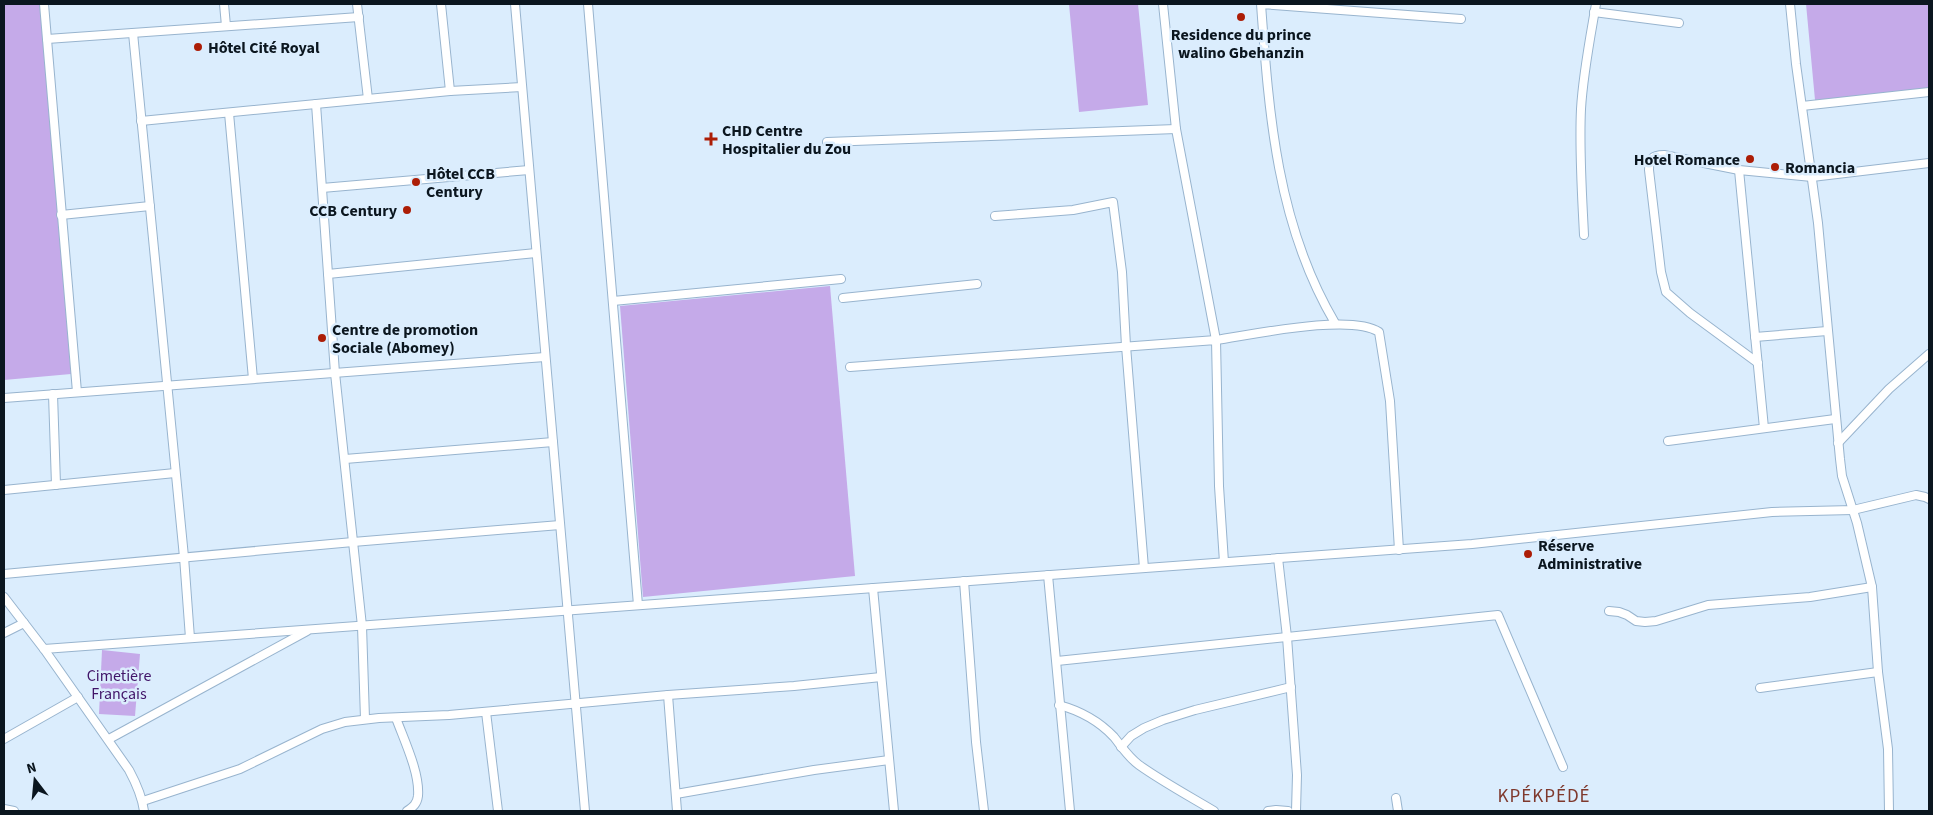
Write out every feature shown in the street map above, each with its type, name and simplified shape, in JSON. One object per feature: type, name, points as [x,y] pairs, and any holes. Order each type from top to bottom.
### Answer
[{"type":"street","points":[[44,4],[78,392]]},
{"type":"street","points":[[224,4],[226,26]]},
{"type":"street","points":[[357,4],[368,99]]},
{"type":"street","points":[[441,4],[450,91]]},
{"type":"street","points":[[515,4],[585,811]]},
{"type":"street","points":[[588,4],[638,605]]},
{"type":"street","points":[[1164,4],[1176,129],[1216,340],[1218,486],[1224,562]]},
{"type":"street","points":[[1335,323],[1318,295],[1300,253],[1286,204],[1274,147],[1266,76],[1261,4],[1461,19]]},
{"type":"street","points":[[1790,4],[1796,64],[1812,177],[1842,476],[1853,510],[1872,587],[1878,672],[1888,749],[1889,811]]},
{"type":"street","points":[[1584,235],[1580,156],[1581,109],[1585,69],[1595,8],[1679,22]]},
{"type":"street","points":[[47,39],[359,17]]},
{"type":"street","points":[[133,33],[176,473],[190,638]]},
{"type":"street","points":[[141,121],[450,91],[522,87]]},
{"type":"street","points":[[1802,106],[1929,92]]},
{"type":"street","points":[[316,104],[335,373],[362,626],[365,719]]},
{"type":"street","points":[[229,113],[253,379]]},
{"type":"street","points":[[827,142],[1176,129]]},
{"type":"street","points":[[1758,363],[1690,313],[1666,292],[1656,239],[1649,162],[1652,157],[1664,155],[1739,170],[1812,177],[1929,163]]},
{"type":"street","points":[[322,188],[529,170]]},
{"type":"street","points":[[1739,170],[1764,428]]},
{"type":"street","points":[[995,216],[1073,210],[1113,202],[1122,272],[1144,568]]},
{"type":"street","points":[[61,215],[150,206]]},
{"type":"street","points":[[328,274],[536,253]]},
{"type":"street","points":[[613,302],[841,279]]},
{"type":"street","points":[[843,298],[977,284]]},
{"type":"street","points":[[850,367],[1216,340],[1335,323],[1370,327],[1379,332],[1380,335],[1390,402],[1399,550]]},
{"type":"street","points":[[1755,337],[1827,331]]},
{"type":"street","points":[[1838,442],[1889,388],[1929,354]]},
{"type":"street","points":[[4,398],[545,357]]},
{"type":"street","points":[[53,394],[56,485]]},
{"type":"street","points":[[1668,441],[1835,419]]},
{"type":"street","points":[[345,459],[553,442]]},
{"type":"street","points":[[4,490],[176,473]]},
{"type":"street","points":[[44,649],[1399,550],[1570,535],[1772,512],[1853,510],[1916,496],[1925,496],[1929,499]]},
{"type":"street","points":[[4,574],[560,525]]},
{"type":"street","points":[[1278,558],[1291,687],[1297,775],[1296,811]]},
{"type":"street","points":[[1048,575],[1070,811]]},
{"type":"street","points":[[964,581],[976,742],[984,811]]},
{"type":"street","points":[[1609,612],[1619,612],[1628,615],[1636,622],[1656,621],[1708,605],[1810,596],[1872,587]]},
{"type":"street","points":[[873,588],[894,811]]},
{"type":"street","points":[[4,597],[44,649],[129,770],[143,801],[144,811]]},
{"type":"street","points":[[1057,661],[1498,614],[1563,767]]},
{"type":"street","points":[[4,633],[24,623]]},
{"type":"street","points":[[108,739],[310,630]]},
{"type":"street","points":[[1760,688],[1878,672]]},
{"type":"street","points":[[143,801],[240,769],[322,729],[345,722],[365,719],[486,712],[881,677]]},
{"type":"street","points":[[1121,747],[1131,736],[1163,720],[1195,710],[1291,687]]},
{"type":"street","points":[[668,695],[677,811]]},
{"type":"street","points":[[4,738],[78,697]]},
{"type":"street","points":[[1059,705],[1075,709],[1096,720],[1107,730],[1127,755],[1139,765],[1214,811]]},
{"type":"street","points":[[486,712],[498,811]]},
{"type":"street","points":[[396,718],[417,782],[418,798],[414,807],[407,811]]},
{"type":"street","points":[[676,794],[814,770],[888,760]]},
{"type":"street","points":[[1396,798],[1398,811]]},
{"type":"street","points":[[4,809],[14,811]]},
{"type":"street","points":[[1268,811],[1288,811]]},
{"type":"green space","points":[[4,4],[41,4],[71,374],[4,380]]},
{"type":"green space","points":[[1069,4],[1138,4],[1148,105],[1079,112]]},
{"type":"green space","points":[[1806,4],[1929,4],[1929,90],[1815,100]]},
{"type":"green space","points":[[830,286],[855,576],[643,597],[620,306]]},
{"type":"green space","name":"Cimetière Français","points":[[102,650],[140,654],[135,716],[99,714]]},
{"type":"place","name":"Residence du prince walino Gbehanzin","points":[[1241,17]]},
{"type":"place","name":"Hôtel Cité Royal","points":[[198,47]]},
{"type":"place","name":"CHD Centre Hospitalier du Zou","points":[[711,139]]},
{"type":"place","name":"Hotel Romance","points":[[1750,159]]},
{"type":"place","name":"Romancia","points":[[1775,167]]},
{"type":"place","name":"Hôtel CCB Century","points":[[416,182]]},
{"type":"place","name":"CCB Century","points":[[407,210]]},
{"type":"place","name":"Centre de promotion Sociale (Abomey)","points":[[322,338]]},
{"type":"place","name":"Réserve Administrative","points":[[1528,554]]},
{"type":"district","name":"KPÉKPÉDÉ","points":[[1544,795]]}]
